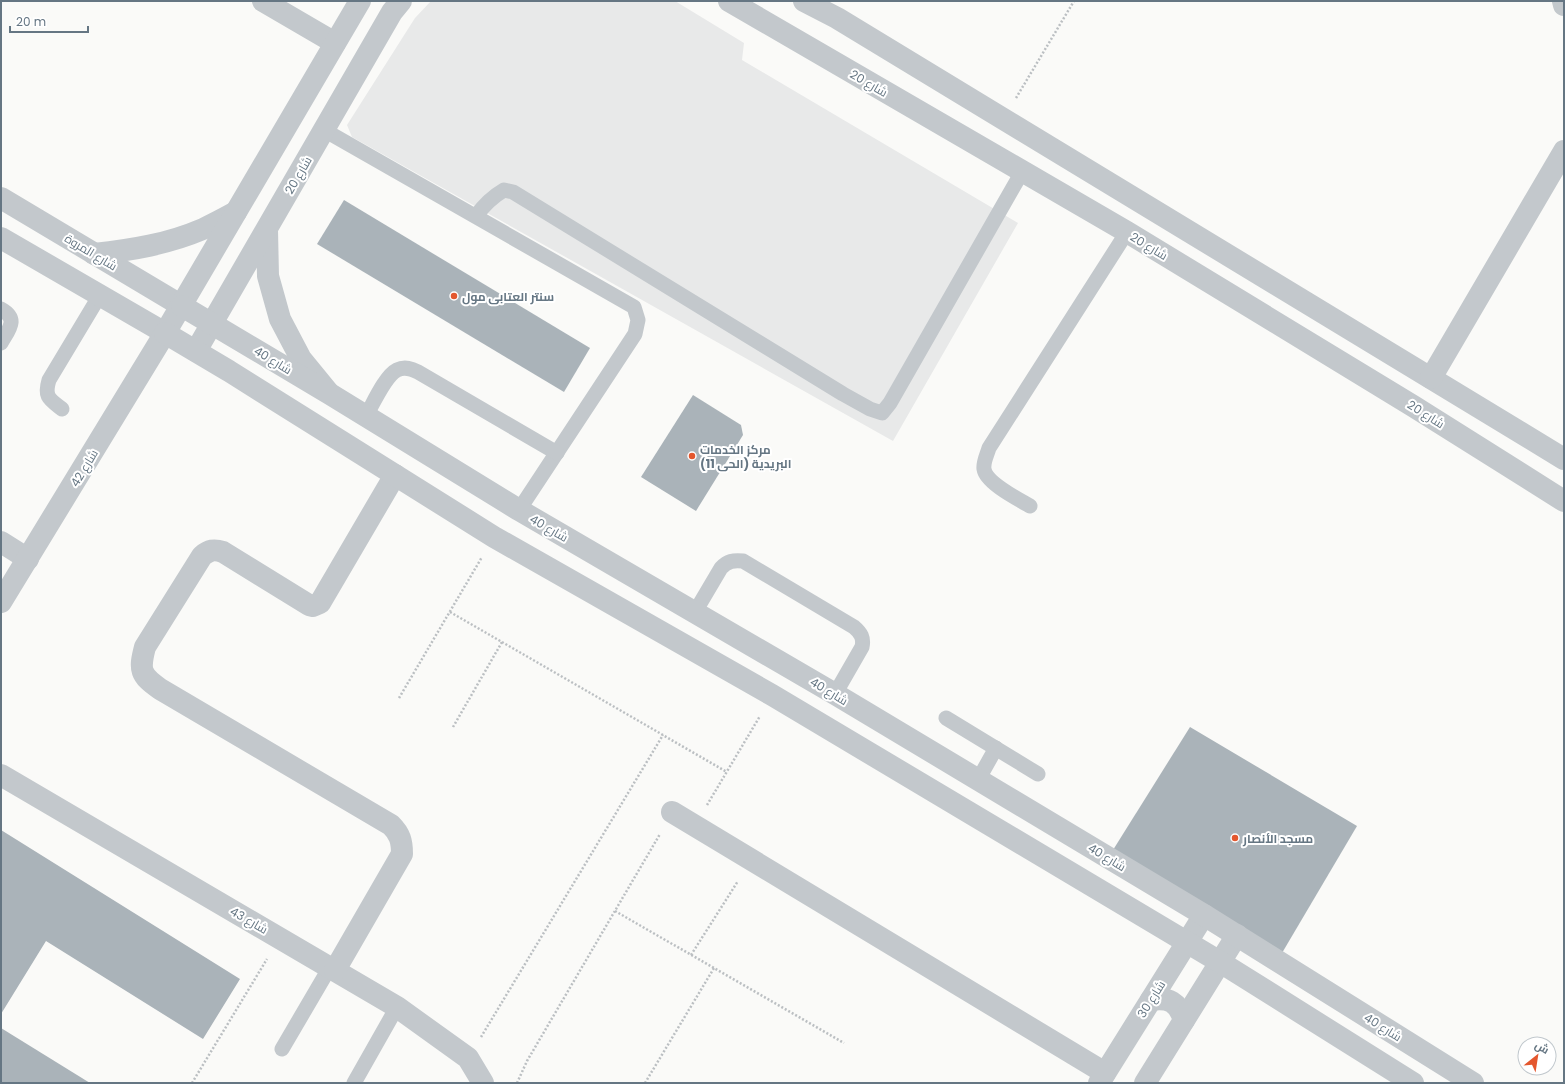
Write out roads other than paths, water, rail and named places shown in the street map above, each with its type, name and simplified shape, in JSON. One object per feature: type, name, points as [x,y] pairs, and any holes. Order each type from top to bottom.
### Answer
[{"type":"street","points":[[263,1],[335,43]]},
{"type":"street","points":[[165,334],[360,1]]},
{"type":"street","name":"شارع 20","points":[[196,351],[392,12],[401,1]]},
{"type":"street","name":"شارع 20","points":[[729,1],[1127,232],[1398,397],[1564,501]]},
{"type":"street","points":[[804,1],[837,18],[1564,458]]},
{"type":"street","points":[[1563,1],[1564,5]]},
{"type":"street","points":[[1398,397],[1423,373],[1564,151]]},
{"type":"street","name":"شارع المروة","points":[[1,198],[182,306]]},
{"type":"street","points":[[94,254],[132,250],[168,241],[203,229],[236,212]]},
{"type":"street","points":[[267,230],[268,276],[280,319],[301,360],[330,394]]},
{"type":"street","points":[[1,238],[196,351],[494,537],[772,695],[1220,962],[1413,1083]]},
{"type":"street","name":"شارع 40","points":[[182,306],[330,394],[519,510],[835,694],[1204,915],[1473,1083]]},
{"type":"street","name":"شارع 42","points":[[1,602],[165,334]]},
{"type":"street","points":[[332,969],[402,854],[402,843],[398,833],[391,825],[160,689],[146,679],[141,663],[145,647],[202,556],[208,551],[216,549],[223,552],[309,605],[313,606],[320,603],[394,475]]},
{"type":"street","points":[[1,542],[28,558]]},
{"type":"street","name":"شارع 43","points":[[1,775],[397,1007],[468,1058],[483,1083]]},
{"type":"street","points":[[672,812],[1102,1078]]},
{"type":"street","name":"شارع 30","points":[[1102,1078],[1204,915]]},
{"type":"street","points":[[1145,1083],[1237,935]]},
{"type":"street","points":[[1151,1000],[1162,998],[1172,1002],[1180,1010],[1184,1020]]},
{"type":"lane","points":[[324,130],[634,307],[638,320],[635,334],[519,510]]},
{"type":"lane","points":[[476,216],[487,201],[495,195],[504,190],[512,192],[843,394],[870,409],[882,413],[890,403],[1022,172]]},
{"type":"lane","points":[[1030,506],[989,480],[984,470],[985,459],[993,441],[1127,232]]},
{"type":"lane","points":[[62,409],[49,399],[47,393],[50,380],[100,295]]},
{"type":"lane","points":[[1,309],[11,316],[12,321],[1,343]]},
{"type":"lane","points":[[366,416],[390,376],[398,369],[408,368],[418,372],[557,453]]},
{"type":"lane","points":[[695,612],[721,568],[727,562],[735,560],[743,561],[860,632],[864,640],[862,647],[835,694]]},
{"type":"lane","points":[[946,718],[1038,774]]},
{"type":"lane","points":[[978,780],[996,748]]},
{"type":"lane","points":[[282,1049],[332,969]]},
{"type":"lane","points":[[354,1083],[397,1007]]},
{"type":"place","name":"سنتر العتابى مول","points":[[454,296]]},
{"type":"place","name":"مركز الخدمات البريدية (الحى 11)","points":[[692,456]]},
{"type":"place","name":"مسجد الأنصار","points":[[1235,838]]}]
